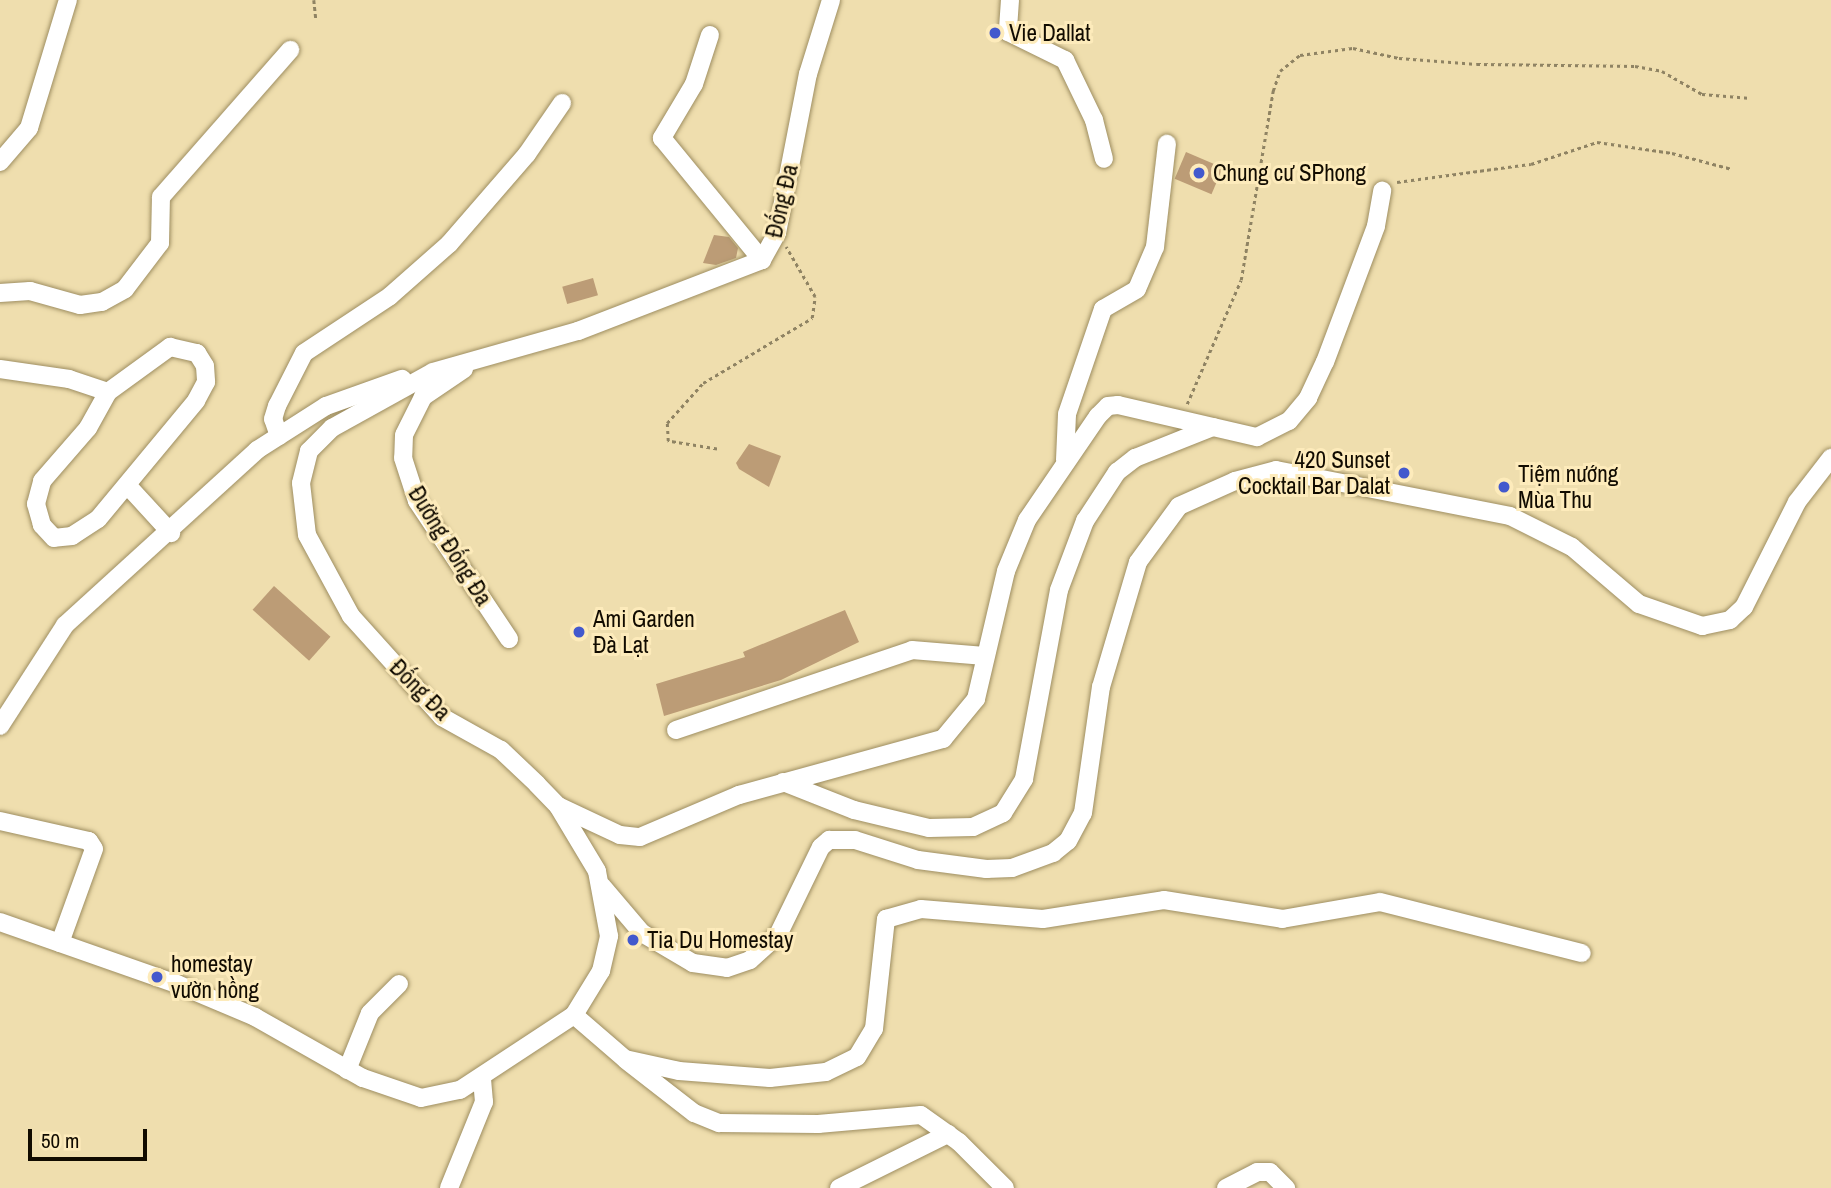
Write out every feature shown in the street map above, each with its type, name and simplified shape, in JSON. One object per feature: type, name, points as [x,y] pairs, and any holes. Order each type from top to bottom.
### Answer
[{"type":"street","points":[[0,162],[29,128],[68,0]]},
{"type":"street","name":"Đống Đa","points":[[575,1016],[606,953],[609,936],[600,883],[558,806],[501,750],[442,717],[360,626],[317,559],[302,519],[301,483],[309,451],[351,415],[433,372],[578,331],[762,260],[775,238],[808,74],[831,0]]},
{"type":"street","points":[[1010,0],[1008,32],[1065,60],[1094,120],[1104,159]]},
{"type":"street","points":[[710,35],[694,84],[662,138],[762,260]]},
{"type":"street","points":[[0,293],[30,290],[80,305],[102,302],[125,289],[160,243],[165,224],[162,197],[290,50]]},
{"type":"street","points":[[279,436],[273,419],[304,353],[390,296],[449,244],[527,154],[562,103]]},
{"type":"street","points":[[1065,460],[1067,414],[1103,309],[1137,289],[1155,247],[1167,144]]},
{"type":"street","points":[[558,806],[620,835],[640,837],[690,812],[783,782],[943,739],[975,699],[1013,551],[1065,460],[1108,406],[1257,437],[1283,426],[1308,398],[1376,226],[1382,191]]},
{"type":"street","points":[[170,347],[197,353],[205,366],[206,382],[196,401],[128,486],[72,536],[54,538],[42,526],[36,504],[41,481],[88,428],[108,392],[170,347]]},
{"type":"street","name":"Đường Đống Đa","points":[[482,359],[423,397],[404,435],[403,458],[417,501],[509,639]]},
{"type":"street","points":[[0,369],[68,379],[108,392]]},
{"type":"street","points":[[0,726],[65,625],[279,436],[326,406],[433,372]]},
{"type":"street","points":[[783,782],[854,810],[929,828],[973,827],[1003,813],[1024,779],[1059,590],[1085,521],[1117,472],[1135,458],[1213,427]]},
{"type":"street","points":[[600,883],[642,933],[693,963],[727,968],[750,960],[778,935],[821,847],[829,841],[855,840],[918,860],[986,869],[1012,868],[1054,853],[1068,841],[1083,813],[1101,687],[1138,562],[1179,506],[1235,481],[1276,470],[1510,516],[1572,547],[1639,604],[1702,626],[1730,620],[1744,607],[1797,502],[1831,458]]},
{"type":"street","points":[[128,486],[171,533]]},
{"type":"street","points":[[676,730],[912,650],[985,656]]},
{"type":"street","points":[[0,821],[89,841],[94,849],[60,943]]},
{"type":"street","points":[[625,1059],[724,1078],[786,1077],[850,1063],[878,1018],[877,965],[886,919],[921,909],[1043,919],[1164,900],[1282,919],[1380,902],[1582,953]]},
{"type":"street","points":[[0,922],[256,1017],[347,1070],[421,1098],[460,1090],[575,1016],[671,1098],[719,1123],[818,1124],[911,1112],[948,1134],[1005,1188]]},
{"type":"street","points":[[347,1070],[370,1013],[399,984]]},
{"type":"street","points":[[449,1188],[484,1102],[482,1077]]},
{"type":"street","points":[[839,1188],[948,1134]]},
{"type":"street","points":[[1226,1188],[1270,1172],[1286,1188]]},
{"type":"path","points":[[314,0],[316,19]]},
{"type":"path","points":[[1179,419],[1241,280],[1273,90],[1280,71],[1300,55],[1353,48],[1399,58],[1477,64],[1635,66],[1662,71],[1702,94],[1751,98]]},
{"type":"path","points":[[1382,191],[1409,179],[1531,163],[1597,142],[1672,153],[1732,169]]},
{"type":"path","points":[[718,449],[668,441],[674,412],[703,383],[791,335],[816,310],[791,251],[775,238]]},
{"type":"building","name":"Chung cư SPhong","points":[[1186,152],[1223,168],[1211,194],[1175,179]]},
{"type":"building","points":[[714,235],[729,237],[738,248],[736,258],[716,265],[703,263]]},
{"type":"building","points":[[593,278],[598,295],[567,304],[562,287]]},
{"type":"building","points":[[749,444],[781,456],[769,487],[739,469],[736,463]]},
{"type":"building","points":[[274,586],[330,637],[309,661],[253,610]]},
{"type":"building","points":[[845,610],[859,642],[781,680],[664,716],[656,684],[745,657],[743,652]]},
{"type":"place","name":"Vie Dallat","points":[[995,33]]},
{"type":"place","name":"Chung cư SPhong","points":[[1199,173]]},
{"type":"place","name":"420 Sunset Cocktail Bar Dalat","points":[[1404,473]]},
{"type":"place","name":"Tiệm nướng Mùa Thu","points":[[1504,487]]},
{"type":"place","name":"Ami Garden Đà Lạt","points":[[579,632]]},
{"type":"place","name":"Tia Du Homestay","points":[[633,940]]},
{"type":"place","name":"homestay vườn hồng","points":[[157,977]]}]
